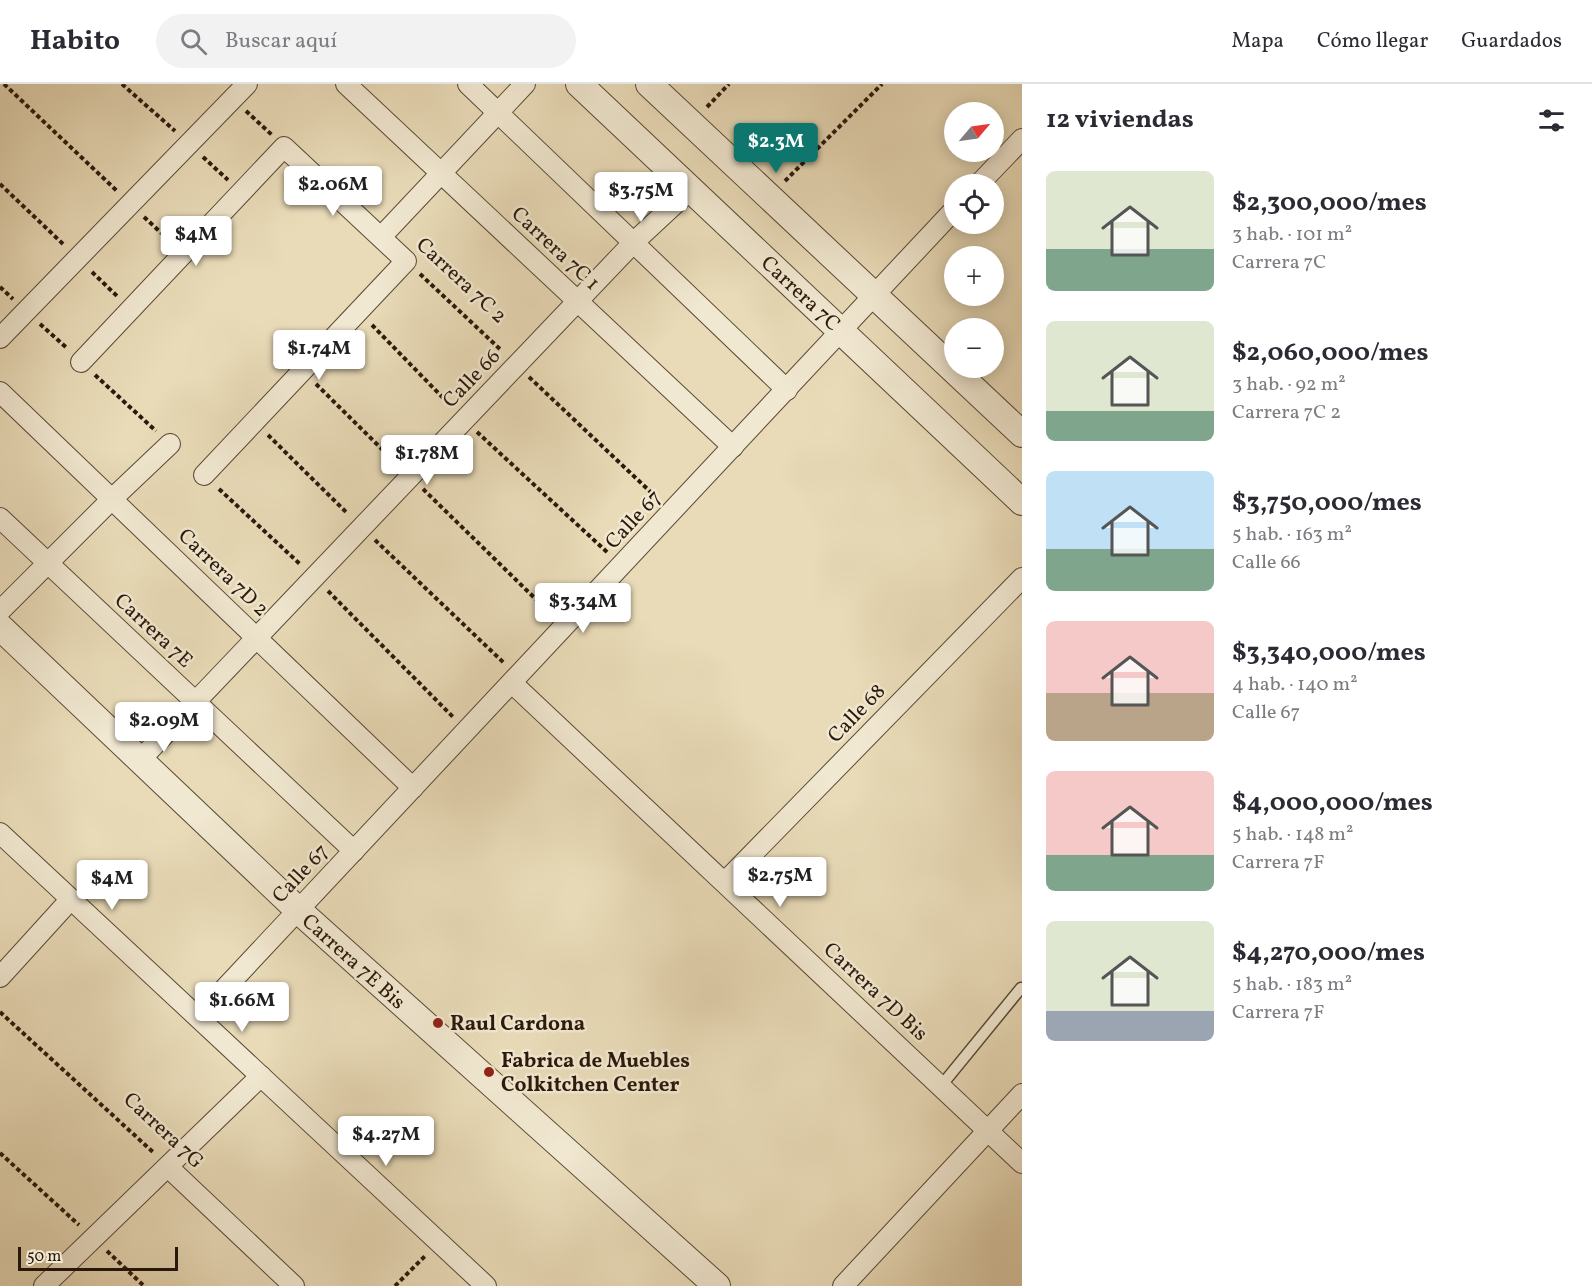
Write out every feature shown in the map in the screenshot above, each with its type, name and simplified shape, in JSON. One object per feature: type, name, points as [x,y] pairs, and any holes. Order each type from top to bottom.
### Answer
[{"type":"street","points":[[0,338],[247,84]]},
{"type":"street","name":"Carrera 7C 1","points":[[346,84],[733,447]]},
{"type":"street","points":[[468,84],[787,390]]},
{"type":"street","points":[[381,237],[525,84]]},
{"type":"street","name":"Carrera 7C","points":[[579,84],[1022,502]]},
{"type":"street","points":[[649,84],[1022,434]]},
{"type":"street","points":[[988,174],[1022,139]]},
{"type":"street","points":[[81,362],[284,147]]},
{"type":"street","name":"Carrera 7C 2","points":[[284,147],[406,261]]},
{"type":"street","name":"Calle 66","points":[[140,760],[634,242],[691,189]]},
{"type":"street","name":"Calle 67","points":[[198,1017],[842,332],[873,294],[944,220]]},
{"type":"street","points":[[204,475],[406,261]]},
{"type":"street","name":"Carrera 7D 2","points":[[0,392],[413,788]]},
{"type":"street","points":[[0,611],[170,444]]},
{"type":"street","name":"Carrera 7E","points":[[0,518],[354,851]]},
{"type":"street","name":"Calle 68","points":[[725,882],[1022,578]]},
{"type":"street","name":"Carrera 7E Bis","points":[[0,627],[298,910],[717,1286]]},
{"type":"street","name":"Carrera 7D Bis","points":[[515,680],[1022,1162]]},
{"type":"street","points":[[0,833],[486,1286]]},
{"type":"street","points":[[0,977],[71,899]]},
{"type":"street","points":[[44,1286],[261,1076]]},
{"type":"street","points":[[843,1286],[1022,1094]]},
{"type":"street","name":"Carrera 7G","points":[[168,1167],[294,1286]]},
{"type":"lane","points":[[941,1086],[1021,988]]},
{"type":"path","points":[[4,84],[183,253]]},
{"type":"path","points":[[691,124],[729,84]]},
{"type":"path","points":[[769,197],[882,84]]},
{"type":"path","points":[[233,98],[284,147]]},
{"type":"path","name":"Carrera 7C 2","points":[[406,261],[672,512]]},
{"type":"path","points":[[0,287],[170,444]]},
{"type":"path","points":[[358,312],[465,420],[622,566]]},
{"type":"path","points":[[303,371],[565,627]]},
{"type":"path","points":[[255,422],[515,680]]},
{"type":"path","points":[[204,475],[314,577],[467,730]]},
{"type":"path","name":"Carrera 7G","points":[[0,1012],[168,1167]]},
{"type":"path","points":[[0,1153],[144,1286]]},
{"type":"path","points":[[394,1286],[439,1242]]},
{"type":"place","name":"Raul Cardona","points":[[438,1023]]},
{"type":"place","name":"Fabrica de Muebles Colkitchen Center","points":[[489,1072]]}]
